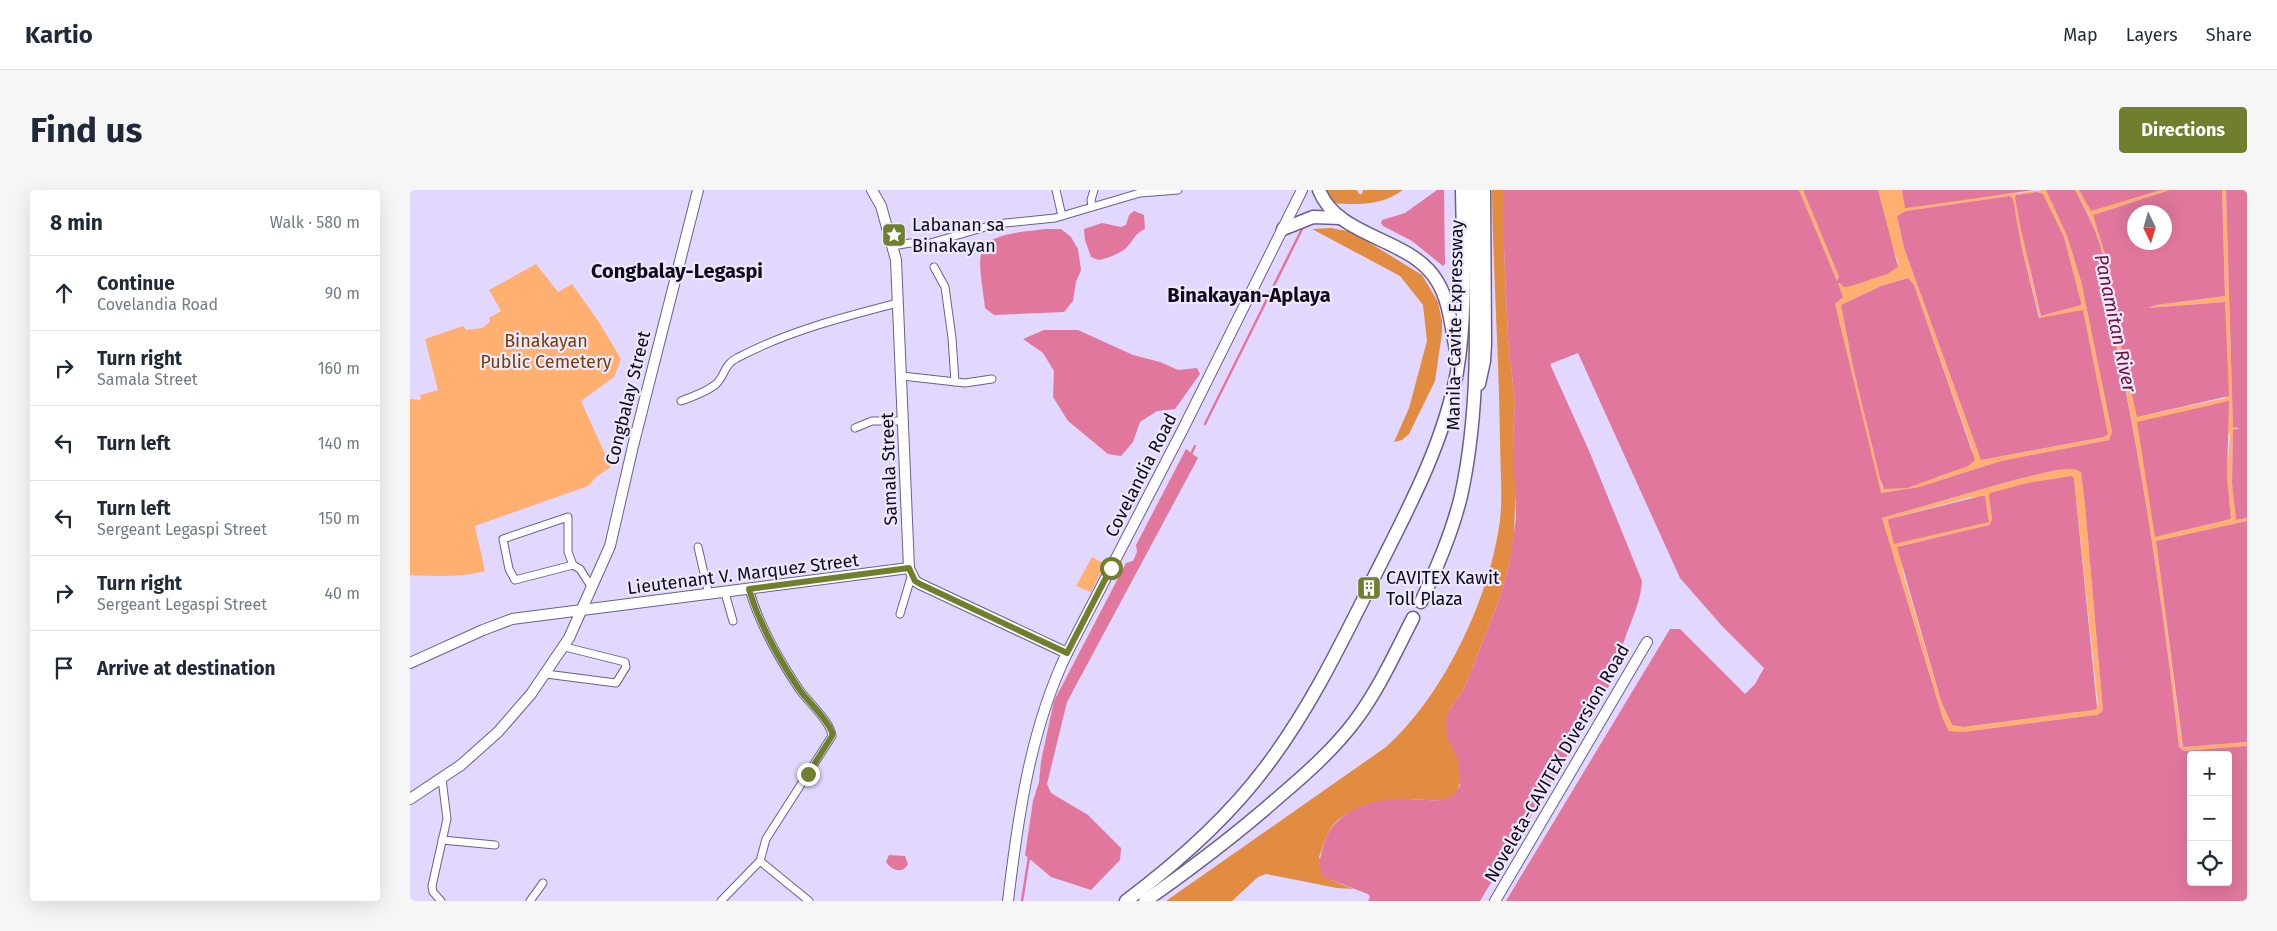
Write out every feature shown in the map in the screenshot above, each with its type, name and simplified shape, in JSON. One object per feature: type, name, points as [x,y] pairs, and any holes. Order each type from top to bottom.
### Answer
[{"type":"highway","points":[[1320,190],[1327,204],[1341,218],[1410,254],[1432,273],[1446,300],[1458,363]]},
{"type":"highway","name":"Manila–Cavite Expressway","points":[[1374,579],[1431,458],[1449,406],[1458,363],[1463,300],[1462,190]]},
{"type":"highway","name":"Manila–Cavite Expressway","points":[[1421,602],[1443,553],[1457,509],[1471,441],[1474,401],[1473,190]]},
{"type":"highway","points":[[1474,401],[1483,370],[1485,352],[1484,190]]},
{"type":"highway","points":[[1283,229],[1313,217],[1341,218]]},
{"type":"highway","points":[[1126,901],[1163,872],[1212,827],[1268,764],[1296,724],[1323,679],[1365,596]]},
{"type":"highway","points":[[1145,901],[1205,858],[1246,825],[1307,773],[1330,750],[1356,720],[1374,693],[1413,618]]},
{"type":"street","name":"Congbalay Street","points":[[410,799],[462,765],[498,732],[546,674],[565,647],[610,546],[642,407],[698,190]]},
{"type":"street","name":"Samala Street","points":[[872,190],[880,206],[896,260],[911,571]]},
{"type":"street","points":[[1056,190],[1062,216]]},
{"type":"street","points":[[1092,206],[1091,200],[1094,190]]},
{"type":"street","points":[[893,246],[910,243],[927,244],[996,224],[1062,216],[1140,193],[1178,190]]},
{"type":"street","name":"Covelandia Road","points":[[1008,901],[1019,818],[1038,731],[1050,692],[1067,653],[1183,429],[1302,190]]},
{"type":"street","points":[[934,267],[945,287],[952,338],[955,382]]},
{"type":"street","points":[[681,401],[716,384],[725,368],[735,358],[824,323],[898,303]]},
{"type":"street","points":[[902,376],[955,382],[992,379]]},
{"type":"street","points":[[854,428],[872,421],[904,421]]},
{"type":"street","points":[[573,565],[568,552],[568,517],[503,539],[509,569],[515,580],[573,565],[580,568],[592,588]]},
{"type":"street","points":[[698,547],[710,595]]},
{"type":"street","points":[[911,571],[915,581],[920,584],[1067,653]]},
{"type":"street","points":[[900,614],[911,571]]},
{"type":"street","name":"Lieutenant V. Marquez Street","points":[[410,663],[504,621],[749,589],[911,571]]},
{"type":"street","points":[[721,901],[760,862],[766,839],[832,736],[830,728],[800,690],[782,660],[755,610],[749,589]]},
{"type":"street","points":[[725,593],[733,621]]},
{"type":"street","name":"Noveleta-CAVITEX Diversion Road","points":[[1495,901],[1647,642]]},
{"type":"street","points":[[546,674],[616,683],[626,667],[625,662],[565,647]]},
{"type":"street","points":[[441,901],[433,892],[432,886],[447,819],[442,779]]},
{"type":"street","points":[[442,840],[495,844]]},
{"type":"street","points":[[760,862],[809,901]]},
{"type":"street","points":[[530,901],[543,884]]},
{"type":"green space","points":[[1799,190],[1803,190],[1839,277],[1837,281]]},
{"type":"green space","points":[[1878,190],[1902,190],[1907,208],[1958,199],[2046,190],[2067,236],[2081,281],[2112,432],[2109,440],[2001,461],[1919,487],[1880,493],[1835,304],[1843,297],[1838,283],[1899,264],[1891,244]],"holes":[[[2037,192],[2043,194],[2064,237],[2081,302],[2081,305],[2041,316],[2015,198],[2016,195]],[[2010,196],[2013,199],[2022,249],[2040,319],[2083,311],[2108,434],[2104,437],[1981,460],[1904,248],[1897,216],[1906,211]],[[1907,278],[1914,285],[1972,449],[1973,462],[1939,477],[1882,488],[1853,367],[1841,305],[1881,286]]]},
{"type":"green space","points":[[2075,190],[2079,190],[2081,194],[2129,200],[2161,190],[2170,190],[2093,215],[2106,258],[2119,338],[2137,417],[2226,398],[2225,302],[2148,308],[2156,305],[2225,296],[2222,190],[2226,190],[2233,427],[2240,427],[2233,430],[2232,484],[2236,520],[2247,518],[2247,521],[2156,541],[2182,745],[2183,747],[2247,742],[2247,746],[2184,751],[2179,747],[2152,540],[2135,437],[2113,325],[2103,256],[2088,214]],"holes":[[[2230,432],[2227,476],[2231,519],[2155,537]]]},
{"type":"green space","name":"Binakayan Public Cemetery","points":[[536,264],[558,292],[572,284],[599,322],[621,359],[614,377],[581,401],[611,467],[596,477],[588,486],[475,526],[485,571],[457,576],[410,575],[410,399],[421,400],[420,395],[438,390],[425,339],[463,326],[466,330],[482,328],[490,322],[489,318],[501,311],[489,290]]},
{"type":"green space","points":[[2074,469],[2081,472],[2103,711],[2097,715],[1962,732],[1949,731],[1943,719],[1882,518],[2014,480],[2056,470]],"holes":[[[2074,479],[2098,705],[2095,710],[1963,727],[1952,725],[1941,701],[1903,573],[1900,546],[1989,525],[1992,520],[1989,496]],[[1971,497],[1985,497],[1989,520],[1888,521],[1889,519]]]},
{"type":"green space","points":[[1092,557],[1105,564],[1091,592],[1076,586]]},
{"type":"shaded area","points":[[1326,190],[1357,190],[1359,194],[1362,194],[1363,190],[1403,190],[1378,202],[1351,204],[1332,203]]},
{"type":"shaded area","points":[[1437,190],[1444,190],[1445,264],[1443,266],[1412,241],[1383,226],[1381,223],[1382,220],[1405,213]]},
{"type":"shaded area","points":[[1492,190],[1504,190],[1505,193],[1504,249],[1508,338],[1515,403],[1513,436],[1516,475],[1514,535],[1509,566],[1499,600],[1464,689],[1449,710],[1459,761],[1460,780],[1458,789],[1452,796],[1442,800],[1398,799],[1379,802],[1350,812],[1335,823],[1327,835],[1319,857],[1331,880],[1353,889],[1337,888],[1266,874],[1258,877],[1232,901],[1166,901],[1386,747],[1425,703],[1443,677],[1472,620],[1492,561],[1501,510]]},
{"type":"shaded area","points":[[1504,190],[1799,190],[1837,281],[1839,277],[1803,190],[1878,190],[1898,267],[1887,274],[1851,286],[1844,287],[1838,283],[1843,297],[1835,304],[1881,493],[1919,487],[2001,461],[2109,440],[2112,432],[2081,281],[2067,236],[2046,190],[2075,190],[2095,231],[2103,256],[2114,332],[2136,443],[2152,544],[2179,747],[2184,751],[2247,746],[2247,901],[1506,901],[1670,629],[1680,629],[1745,694],[1755,684],[1764,668],[1722,626],[1680,578],[1578,353],[1550,364],[1590,453],[1642,581],[1638,604],[1619,659],[1618,671],[1480,901],[1368,901],[1370,897],[1368,894],[1323,877],[1320,857],[1324,844],[1336,822],[1346,814],[1370,803],[1383,800],[1445,799],[1453,795],[1460,786],[1458,759],[1447,737],[1446,719],[1449,710],[1464,689],[1499,600],[1509,566],[1516,518],[1513,436],[1515,403],[1508,338],[1504,249]],"holes":[[[2074,469],[2081,472],[2103,711],[2097,715],[1962,732],[1949,731],[1943,719],[1882,518],[2014,480],[2056,470]]]},
{"type":"shaded area","points":[[1902,190],[2034,190],[1905,208]]},
{"type":"shaded area","points":[[2079,190],[2161,190],[2091,211]]},
{"type":"shaded area","points":[[2170,190],[2222,190],[2225,296],[2156,305],[2148,308],[2225,302],[2229,396],[2137,417],[2119,338],[2106,258],[2093,215]]},
{"type":"shaded area","points":[[2226,190],[2247,190],[2247,518],[2236,520],[2232,484],[2233,430],[2240,428],[2233,427]]},
{"type":"shaded area","points":[[2037,192],[2043,194],[2064,237],[2081,302],[2081,305],[2041,316],[2015,198],[2016,195]]},
{"type":"shaded area","points":[[2010,196],[2013,199],[2022,249],[2039,318],[2083,310],[2108,434],[2104,437],[1981,460],[1904,248],[1897,216],[1906,211]]},
{"type":"shaded area","points":[[1134,211],[1144,215],[1145,229],[1137,234],[1128,246],[1119,253],[1099,260],[1091,257],[1085,240],[1084,229],[1102,223],[1121,227],[1126,225],[1129,215]]},
{"type":"shaded area","points":[[1331,228],[1352,232],[1422,275],[1438,302],[1442,321],[1442,333],[1435,381],[1409,434],[1402,440],[1394,442],[1409,408],[1427,341],[1423,305],[1400,276],[1312,229]]},
{"type":"shaded area","points":[[1045,229],[1061,229],[1071,237],[1078,249],[1081,270],[1076,282],[1073,301],[1064,312],[994,315],[985,308],[980,266],[984,247],[990,241],[1008,234]]},
{"type":"shaded area","points":[[1908,278],[1914,285],[1975,460],[1968,466],[1907,488],[1884,489],[1853,367],[1841,305],[1881,286]]},
{"type":"shaded area","points":[[1044,330],[1078,330],[1133,355],[1160,362],[1178,370],[1197,368],[1200,374],[1175,409],[1157,411],[1140,422],[1133,442],[1121,456],[1108,454],[1068,421],[1053,397],[1054,371],[1043,353],[1023,339]]},
{"type":"shaded area","points":[[2229,401],[2227,476],[2231,519],[2155,537],[2137,422]]},
{"type":"shaded area","points":[[1186,449],[1198,458],[1067,702],[1047,784],[1051,793],[1088,815],[1121,848],[1120,860],[1091,890],[1051,877],[1025,855],[1033,801],[1039,782],[1041,761],[1054,701],[1126,563],[1133,561],[1137,552],[1136,545]]},
{"type":"shaded area","points":[[2072,476],[2074,479],[2097,707],[2095,710],[1963,727],[1952,725],[1941,701],[1897,547],[1989,525],[1992,520],[1990,493],[2028,483]]},
{"type":"shaded area","points":[[1985,496],[1989,522],[1894,544],[1889,519]]},
{"type":"shaded area","points":[[2247,521],[2247,742],[2183,747],[2156,541]]},
{"type":"shaded area","points":[[889,855],[905,856],[908,864],[903,869],[894,869],[886,862]]},
{"type":"waterway","points":[[1205,424],[1303,227]]},
{"type":"waterway","points":[[1190,456],[1195,446]]},
{"type":"waterway","points":[[1022,901],[1029,857]]},
{"type":"tunnel","points":[[1365,596],[1373,579]]},
{"type":"place","name":"Labanan sa Binakayan","points":[[894,235]]},
{"type":"place","name":"CAVITEX Kawit Toll Plaza","points":[[1369,588]]},
{"type":"district","name":"Congbalay-Legaspi","points":[[677,271]]},
{"type":"district","name":"Binakayan-Aplaya","points":[[1249,295]]},
{"type":"route","points":[[808,774],[832,736],[832,732],[800,690],[782,660],[755,610],[749,589],[909,568],[915,581],[920,584],[1067,653],[1111,568]]},
{"type":"water label","name":"Panamitan River","points":[[2116,323]]}]
